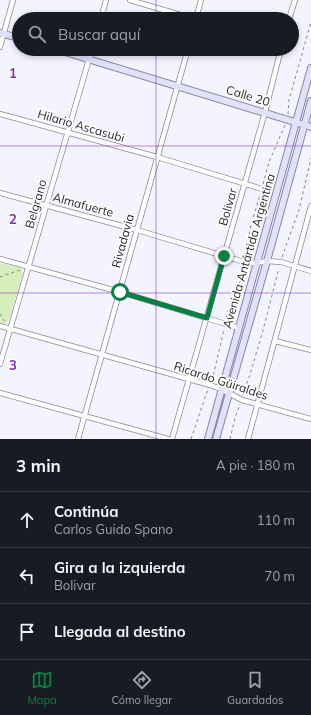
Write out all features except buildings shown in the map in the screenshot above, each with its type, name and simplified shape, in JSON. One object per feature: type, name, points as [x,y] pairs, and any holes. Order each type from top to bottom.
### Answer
[{"type":"main road","points":[[2,33],[12,36]]},
{"type":"main road","name":"Calle 20","points":[[78,56],[266,112],[311,127]]},
{"type":"main road","name":"Avenida Antártida Argentina","points":[[208,439],[311,68]]},
{"type":"main road","name":"Avenida Antártida Argentina","points":[[216,439],[268,261],[311,101]]},
{"type":"street","points":[[0,47],[2,33],[14,0]]},
{"type":"street","points":[[102,12],[106,0]]},
{"type":"street","points":[[130,0],[171,12]]},
{"type":"street","points":[[198,12],[202,0]]},
{"type":"street","points":[[292,12],[295,0]]},
{"type":"street","name":"Belgrano","points":[[0,364],[27,267],[90,56]]},
{"type":"street","name":"Rivadavia","points":[[78,439],[103,355],[186,56]]},
{"type":"street","name":"Bolivar","points":[[172,439],[266,112],[280,56]]},
{"type":"street","name":"Hilario Ascasubi","points":[[0,114],[157,157],[262,189]]},
{"type":"street","name":"Almafuerte","points":[[0,193],[137,230],[244,262],[281,262],[311,271]]},
{"type":"street","points":[[248,439],[311,206]]},
{"type":"street","points":[[0,259],[120,292],[238,328]]},
{"type":"street","name":"Ricardo Güiraldes","points":[[0,326],[221,389],[242,400],[311,419]]},
{"type":"street","points":[[275,341],[311,350]]},
{"type":"street","points":[[0,393],[168,439]]},
{"type":"path","points":[[212,380],[229,308],[242,276],[251,224],[269,162],[287,120],[289,100],[311,22]]},
{"type":"path","points":[[243,395],[262,334],[281,262],[299,210],[311,158]]},
{"type":"path","points":[[0,277],[27,267]]},
{"type":"path","points":[[0,314],[10,328]]},
{"type":"path","points":[[191,439],[208,390]]},
{"type":"path","points":[[230,439],[241,402]]},
{"type":"green space","points":[[0,263],[20,268],[23,273],[9,320],[4,324],[0,322]]},
{"type":"route","points":[[120,292],[207,318],[224,256]]}]
